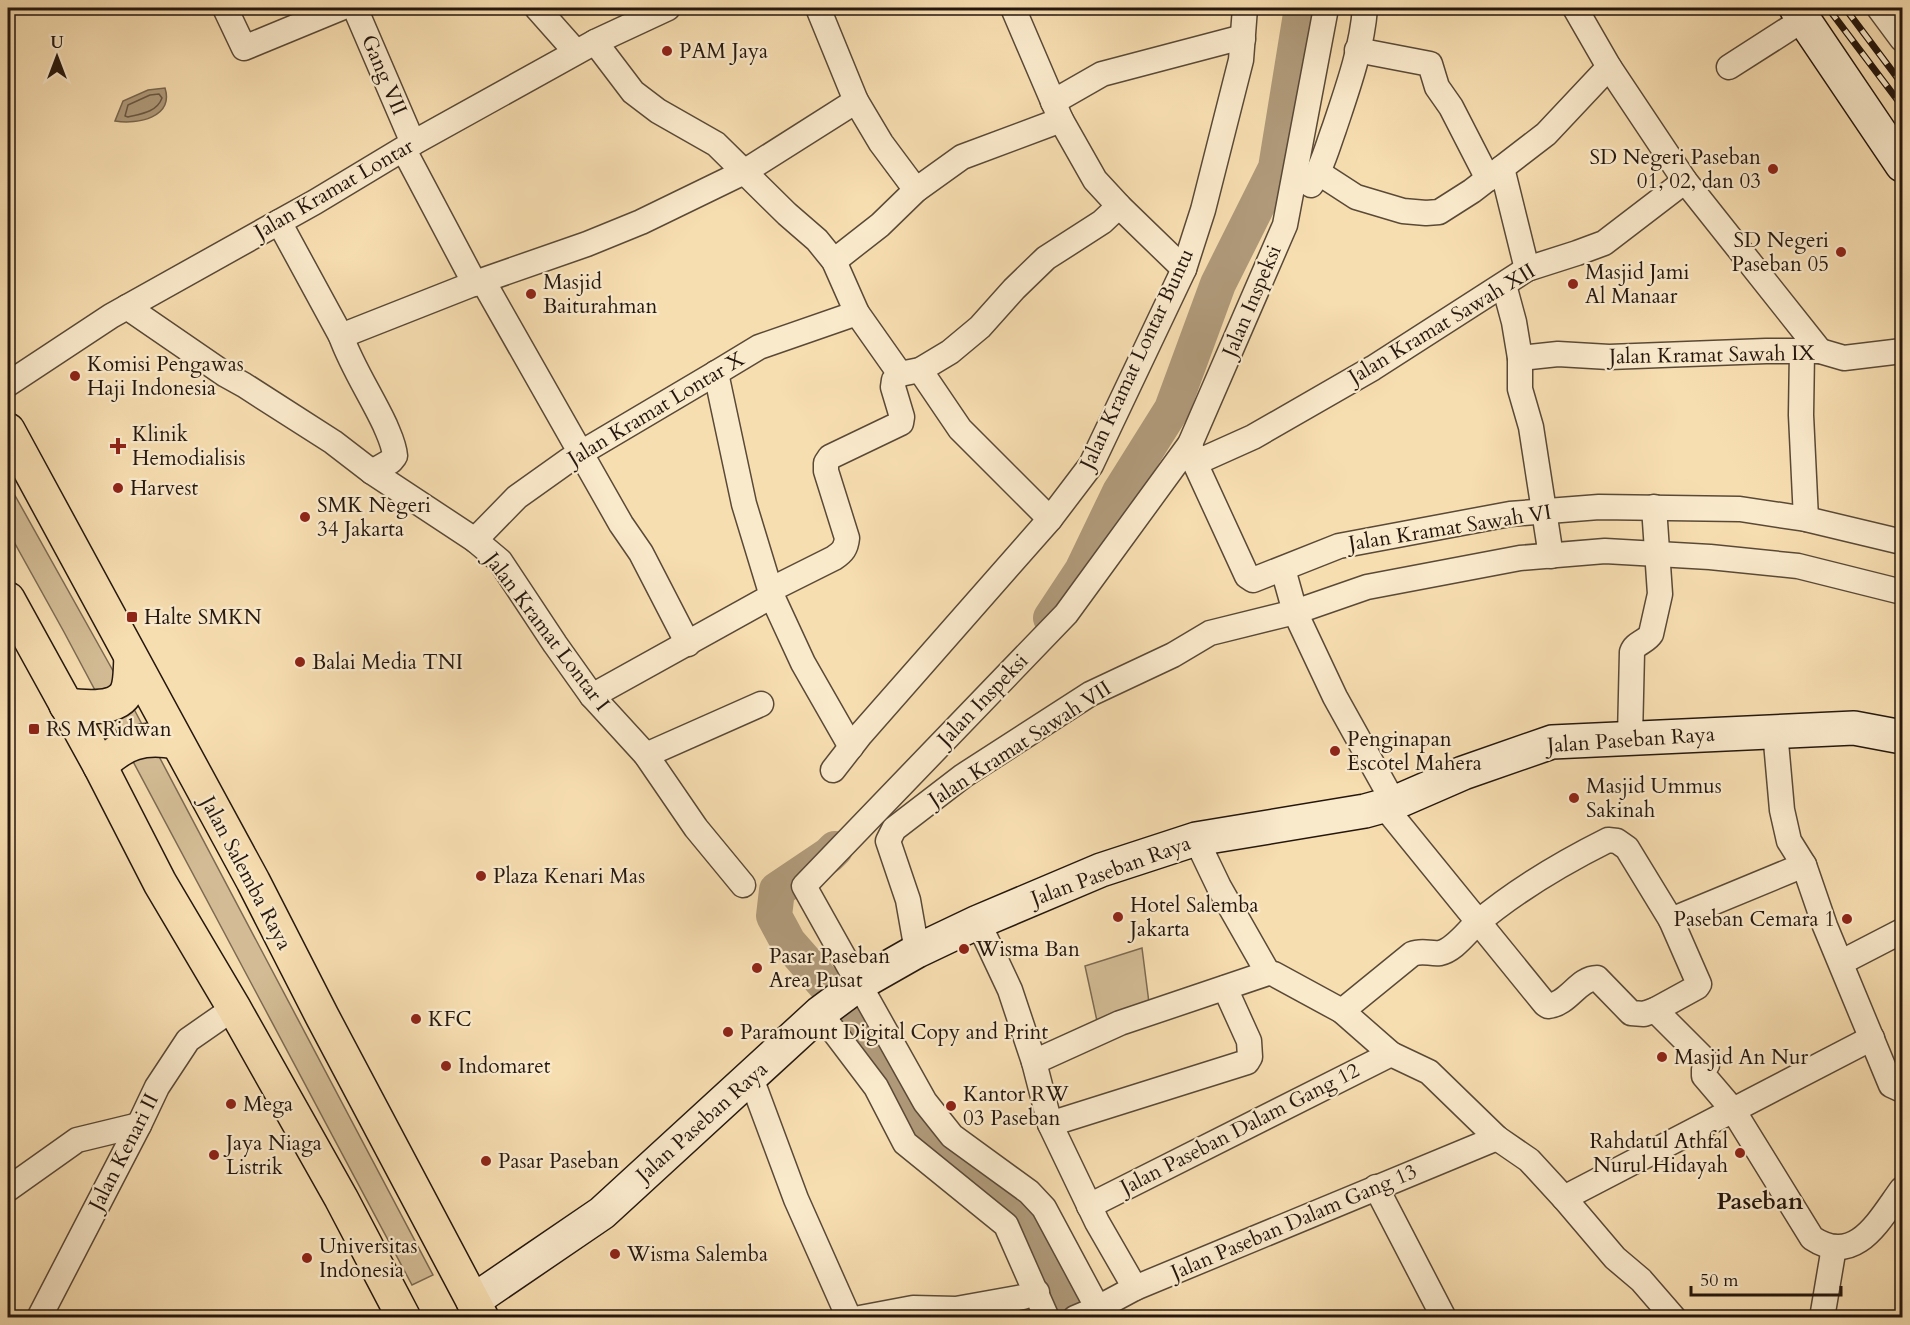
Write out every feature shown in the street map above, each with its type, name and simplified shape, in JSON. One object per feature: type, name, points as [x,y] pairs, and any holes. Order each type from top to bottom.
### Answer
[{"type":"main road","points":[[1800,13],[1902,165]]},
{"type":"main road","name":"Jalan Salemba Raya","points":[[8,430],[253,881],[322,1017],[478,1309]]},
{"type":"main road","points":[[8,599],[100,766],[160,883],[234,1008],[404,1317]]},
{"type":"main road","points":[[66,705],[94,708],[121,699],[128,687],[131,658]]},
{"type":"main road","name":"Jalan Paseban Raya","points":[[478,1309],[602,1213],[840,997],[916,951],[1101,870],[1196,839],[1365,811],[1389,804],[1463,773],[1544,744],[1630,737],[1854,728],[1902,737]]},
{"type":"main road","points":[[100,766],[112,754],[130,743],[150,740],[176,742]]},
{"type":"street","points":[[225,8],[244,48],[341,8]]},
{"type":"street","name":"Gang VII","points":[[355,8],[408,147],[479,282],[582,453],[621,524],[641,552],[687,644]]},
{"type":"street","points":[[537,8],[658,111],[716,144],[787,214],[817,240],[834,261],[856,313],[960,429],[1050,519]]},
{"type":"street","name":"Jalan Kramat Lontar","points":[[8,384],[127,308],[408,147],[585,47],[668,8]]},
{"type":"street","points":[[818,8],[856,101],[881,144],[916,190]]},
{"type":"street","points":[[1012,8],[1057,111],[1095,180],[1184,269]]},
{"type":"street","name":"Jalan Kramat Lontar Buntu","points":[[833,770],[1050,519],[1091,465],[1184,269],[1206,199],[1241,60],[1245,8]]},
{"type":"street","name":"Jalan Inspeksi","points":[[1047,1317],[1006,1226],[905,1143],[876,1087],[840,997],[804,886],[1066,614],[1193,454],[1285,225],[1326,8]]},
{"type":"street","points":[[1285,225],[1319,173],[1363,29],[1365,8]]},
{"type":"street","points":[[1575,8],[1609,67],[1685,181],[1811,351],[1801,404],[1806,519]]},
{"type":"street","points":[[1879,8],[1902,39]]},
{"type":"street","points":[[1729,67],[1800,13]]},
{"type":"street","points":[[834,261],[880,225],[916,190],[962,157],[1057,111],[1102,74],[1235,39],[1243,39]]},
{"type":"street","points":[[1357,50],[1430,64],[1437,87],[1495,173],[1527,269]]},
{"type":"street","points":[[1319,173],[1356,197],[1403,211],[1439,212],[1546,134],[1609,67]]},
{"type":"street","points":[[340,336],[641,222],[744,172],[856,101]]},
{"type":"street","name":"Jalan Kramat Sawah XII","points":[[1193,454],[1253,437],[1373,368],[1527,269],[1604,243],[1685,181]]},
{"type":"street","points":[[592,696],[687,644],[834,558],[846,546],[847,538],[826,471],[826,463],[830,457],[901,423],[902,417],[893,387],[894,380],[950,352],[980,327],[1046,258],[1102,222],[1119,206]]},
{"type":"street","points":[[279,222],[379,411],[394,447],[395,456],[391,461],[372,472]]},
{"type":"street","points":[[1504,285],[1514,322],[1520,358],[1520,389],[1531,427],[1551,556]]},
{"type":"street","name":"Jalan Kramat Lontar I","points":[[127,308],[226,375],[333,442],[372,472],[475,540],[500,561],[592,696],[646,754],[696,828],[743,885]]},
{"type":"street","name":"Jalan Kramat Lontar X","points":[[475,540],[518,497],[582,453],[759,347],[856,313]]},
{"type":"street","name":"Jalan Kramat Sawah IX","points":[[1520,358],[1558,354],[1609,357],[1811,351],[1844,358],[1902,351]]},
{"type":"street","points":[[716,373],[744,504],[771,593],[803,663],[851,747]]},
{"type":"street","name":"Jalan Kramat Sawah VI","points":[[1193,454],[1247,576],[1253,580],[1339,546],[1510,514],[1599,507],[1740,509],[1806,519],[1902,542]]},
{"type":"street","points":[[1630,737],[1632,652],[1634,646],[1648,639],[1651,634],[1660,594],[1654,507]]},
{"type":"street","name":"Jalan Kramat Sawah VII","points":[[916,951],[908,900],[888,841],[894,829],[963,776],[1090,694],[1173,655],[1210,633],[1295,612],[1367,587],[1520,558],[1605,551],[1710,557],[1798,566],[1902,592]]},
{"type":"street","points":[[1283,569],[1295,612],[1389,804],[1478,922],[1548,1006],[1562,1003],[1593,977],[1600,980],[1631,1013],[1637,1015],[1655,1010],[1697,987],[1698,981],[1671,920],[1627,848],[1612,839],[1552,868],[1490,912],[1478,922],[1455,945],[1440,952],[1419,951],[1412,954],[1342,1011]]},
{"type":"street","points":[[646,754],[761,704]]},
{"type":"street","points":[[1775,731],[1775,751],[1784,821],[1789,841],[1804,866],[1825,926],[1842,962],[1891,1085],[1902,1090]]},
{"type":"street","points":[[1196,839],[1219,887],[1268,973],[1342,1011],[1391,1054],[1429,1072],[1497,1138],[1529,1160],[1615,1258],[1641,1280],[1674,1317]]},
{"type":"street","points":[[1671,920],[1804,866]]},
{"type":"street","points":[[978,922],[1010,990],[1034,1062],[1050,1124],[1089,1206],[1135,1288]]},
{"type":"street","points":[[1842,962],[1902,931]]},
{"type":"street","points":[[1034,1062],[1120,1023],[1268,973]]},
{"type":"street","points":[[1050,1124],[1247,1062],[1251,1052],[1249,1041],[1225,988]]},
{"type":"street","name":"Jalan Inspeksi","points":[[840,997],[952,1136],[1029,1192],[1044,1208],[1092,1313]]},
{"type":"street","name":"Jalan Kenari II","points":[[39,1317],[157,1087],[188,1040],[234,1008]]},
{"type":"street","points":[[1655,1010],[1706,1061],[1704,1076],[1732,1110],[1803,1227],[1812,1238],[1821,1244],[1834,1247],[1851,1246],[1865,1236],[1902,1189]]},
{"type":"street","points":[[1564,1198],[1872,1038]]},
{"type":"street","name":"Jalan Paseban Dalam Gang 12","points":[[1089,1206],[1391,1054]]},
{"type":"street","points":[[751,1078],[796,1199],[849,1317]]},
{"type":"street","points":[[8,1189],[77,1140],[139,1125]]},
{"type":"street","name":"Jalan Paseban Dalam Gang 13","points":[[1092,1313],[1135,1288],[1497,1138]]},
{"type":"street","points":[[1376,1187],[1444,1317]]},
{"type":"street","points":[[1821,1317],[1834,1247]]},
{"type":"street","points":[[860,1317],[913,1308],[956,1309],[1023,1297],[1037,1292]]},
{"type":"shaded area","points":[[8,483],[126,694],[433,1275],[412,1285],[8,531]]},
{"type":"shaded area","points":[[1142,948],[1149,1003],[1097,1021],[1085,966]]},
{"type":"water","points":[[165,88],[164,106],[152,117],[134,122],[115,121],[123,101],[148,90]]},
{"type":"waterway","points":[[1051,618],[1082,571],[1120,492],[1172,409],[1218,284],[1276,168],[1302,8]]},
{"type":"waterway","points":[[835,849],[777,890],[774,916],[788,942],[871,1037],[927,1134],[1031,1215],[1075,1318]]},
{"type":"railway","points":[[1828,8],[1902,106]]},
{"type":"railway","points":[[1845,8],[1902,84]]},
{"type":"place","name":"PAM Jaya","points":[[667,51]]},
{"type":"place","name":"SD Negeri Paseban 01, 02, dan 03","points":[[1773,169]]},
{"type":"place","name":"SD Negeri Paseban 05","points":[[1841,252]]},
{"type":"place","name":"Masjid Jami Al Manaar","points":[[1573,284]]},
{"type":"place","name":"Masjid Baiturahman","points":[[531,294]]},
{"type":"place","name":"Komisi Pengawas Haji Indonesia","points":[[75,376]]},
{"type":"place","name":"Klinik Hemodialisis","points":[[118,446]]},
{"type":"place","name":"Harvest","points":[[118,488]]},
{"type":"place","name":"SMK Negeri 34 Jakarta","points":[[305,517]]},
{"type":"place","name":"Halte SMKN","points":[[132,617]]},
{"type":"place","name":"Balai Media TNI","points":[[300,662]]},
{"type":"place","name":"RS M Ridwan","points":[[34,729]]},
{"type":"place","name":"Penginapan Escotel Mahera","points":[[1335,751]]},
{"type":"place","name":"Masjid Ummus Sakinah","points":[[1574,798]]},
{"type":"place","name":"Plaza Kenari Mas","points":[[481,876]]},
{"type":"place","name":"Hotel Salemba Jakarta","points":[[1118,917]]},
{"type":"place","name":"Paseban Cemara 1","points":[[1847,919]]},
{"type":"place","name":"Wisma Ban","points":[[964,949]]},
{"type":"place","name":"Pasar Paseban Area Pusat","points":[[757,968]]},
{"type":"place","name":"KFC","points":[[416,1019]]},
{"type":"place","name":"Paramount Digital Copy and Print","points":[[728,1032]]},
{"type":"place","name":"Masjid An Nur","points":[[1662,1057]]},
{"type":"place","name":"Indomaret","points":[[446,1066]]},
{"type":"place","name":"Mega","points":[[231,1104]]},
{"type":"place","name":"Kantor RW 03 Paseban","points":[[951,1106]]},
{"type":"place","name":"Rahdatul Athfal Nurul Hidayah","points":[[1740,1153]]},
{"type":"place","name":"Jaya Niaga Listrik","points":[[214,1155]]},
{"type":"place","name":"Pasar Paseban","points":[[486,1161]]},
{"type":"place","name":"Wisma Salemba","points":[[615,1254]]},
{"type":"place","name":"Universitas Indonesia","points":[[307,1258]]},
{"type":"district","name":"Paseban","points":[[1760,1201]]}]
